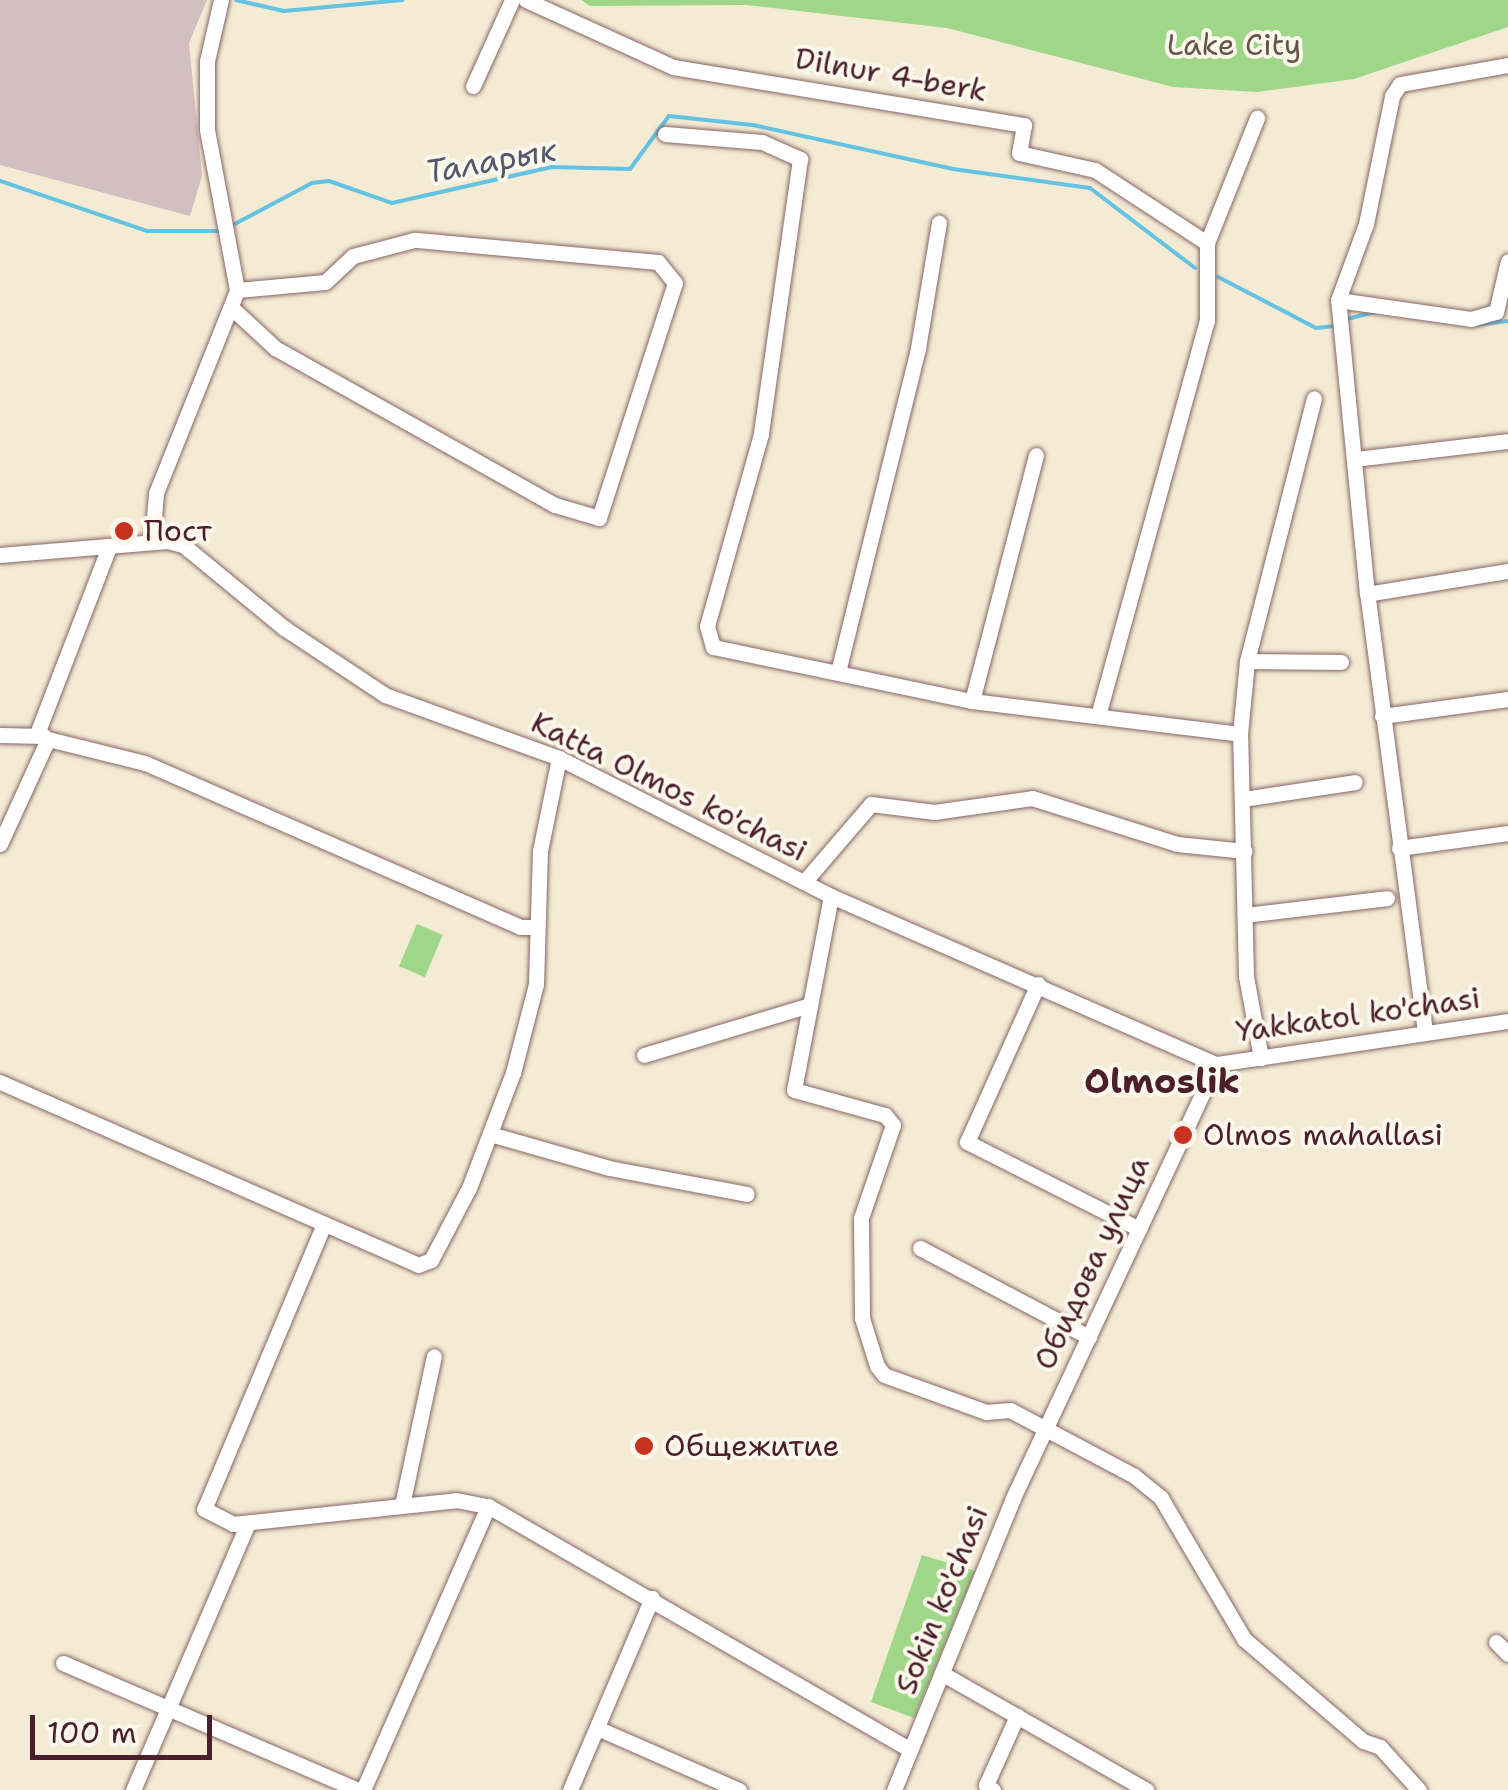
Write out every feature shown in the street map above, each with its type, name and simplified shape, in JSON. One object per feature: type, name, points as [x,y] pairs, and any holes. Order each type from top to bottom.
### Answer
[{"type":"street","points":[[152,542],[156,493],[237,290],[207,130],[207,61],[221,0]]},
{"type":"street","points":[[473,86],[512,0]]},
{"type":"street","name":"Dilnur 4-berk","points":[[526,0],[673,67],[1024,126],[1019,153],[1095,170],[1207,243]]},
{"type":"street","points":[[1425,1032],[1367,594],[1338,300],[1366,224],[1392,96],[1400,84],[1508,65]]},
{"type":"street","points":[[1099,712],[1207,321],[1207,243],[1257,118]]},
{"type":"street","points":[[665,134],[762,142],[800,159],[761,434],[707,626],[713,646],[972,701],[1099,712],[1240,734]]},
{"type":"street","points":[[838,672],[918,348],[939,223]]},
{"type":"street","points":[[232,308],[275,348],[555,505],[599,518],[675,283],[658,262],[414,240],[353,256],[324,282],[237,290]]},
{"type":"street","points":[[1338,300],[1470,319],[1496,312],[1508,261]]},
{"type":"street","points":[[1261,1058],[1246,976],[1240,734],[1246,661],[1314,398]]},
{"type":"street","points":[[1355,459],[1508,441]]},
{"type":"street","points":[[972,701],[1036,454]]},
{"type":"street","name":"Katta Olmos ko'chasi","points":[[0,556],[108,550],[152,542],[183,546],[284,628],[385,695],[559,758],[831,896],[1216,1064]]},
{"type":"street","points":[[0,844],[108,550]]},
{"type":"street","points":[[1367,594],[1508,571]]},
{"type":"street","points":[[1246,661],[1341,662]]},
{"type":"street","points":[[1382,716],[1508,699]]},
{"type":"street","points":[[0,735],[43,735],[146,763],[520,927],[537,927]]},
{"type":"street","points":[[0,1082],[418,1264],[431,1260],[490,1134],[536,984],[540,851],[559,758]]},
{"type":"street","points":[[1243,799],[1355,782]]},
{"type":"street","points":[[804,882],[871,804],[934,812],[1032,798],[1177,844],[1244,851]]},
{"type":"street","points":[[1398,848],[1508,834]]},
{"type":"street","points":[[831,896],[794,1090],[886,1115],[893,1125],[860,1218],[862,1318],[878,1366],[884,1375],[986,1412],[1010,1410],[1132,1474],[1161,1498],[1244,1640],[1363,1741],[1380,1746],[1419,1790]]},
{"type":"street","points":[[1245,916],[1387,898]]},
{"type":"street","points":[[1038,984],[968,1142],[1139,1228]]},
{"type":"street","points":[[644,1055],[810,1005]]},
{"type":"street","name":"Yakkatol ko'chasi","points":[[1216,1064],[1508,1022]]},
{"type":"street","name":"Обидова улица","points":[[1043,1430],[1216,1064]]},
{"type":"street","points":[[490,1134],[610,1168],[747,1194]]},
{"type":"street","points":[[324,1224],[204,1509],[233,1524],[456,1500],[488,1506],[910,1750]]},
{"type":"street","points":[[920,1248],[1089,1336]]},
{"type":"street","points":[[402,1505],[434,1356]]},
{"type":"street","name":"Sokin ko'chasi","points":[[894,1790],[1043,1430]]},
{"type":"street","points":[[64,1663],[360,1790],[488,1506]]},
{"type":"street","points":[[133,1790],[248,1523]]},
{"type":"street","points":[[570,1790],[652,1598]]},
{"type":"street","points":[[943,1674],[1146,1790]]},
{"type":"street","points":[[993,1790],[986,1785],[1017,1716]]},
{"type":"street","points":[[597,1728],[739,1790]]},
{"type":"shaded area","points":[[0,0],[207,0],[189,43],[202,176],[190,216],[0,165]]},
{"type":"green space","name":"Lake City","points":[[581,0],[1508,0],[1508,27],[1354,79],[1257,92],[1173,87],[947,28],[746,5],[590,6]]},
{"type":"green space","points":[[417,924],[443,935],[425,977],[399,966]]},
{"type":"green space","points":[[922,1555],[975,1571],[914,1718],[871,1702]]},
{"type":"waterway","points":[[236,0],[284,11],[402,0]]},
{"type":"waterway","name":"Таларык","points":[[229,227],[312,183],[329,181],[392,203],[552,167],[630,169],[669,116],[753,125],[953,169],[1090,188],[1195,268]]},
{"type":"waterway","name":"Таларык","points":[[0,181],[147,231],[221,231]]},
{"type":"waterway","name":"Таларык","points":[[1218,277],[1316,328],[1335,326]]},
{"type":"waterway","name":"Таларык","points":[[1347,319],[1376,312]]},
{"type":"waterway","name":"Таларык","points":[[1475,325],[1508,321]]},
{"type":"place","name":"Пост","points":[[124,531]]},
{"type":"place","name":"Olmos mahallasi","points":[[1183,1135]]},
{"type":"place","name":"Общежитие","points":[[644,1446]]},
{"type":"district","name":"Olmoslik","points":[[1162,1081]]}]
